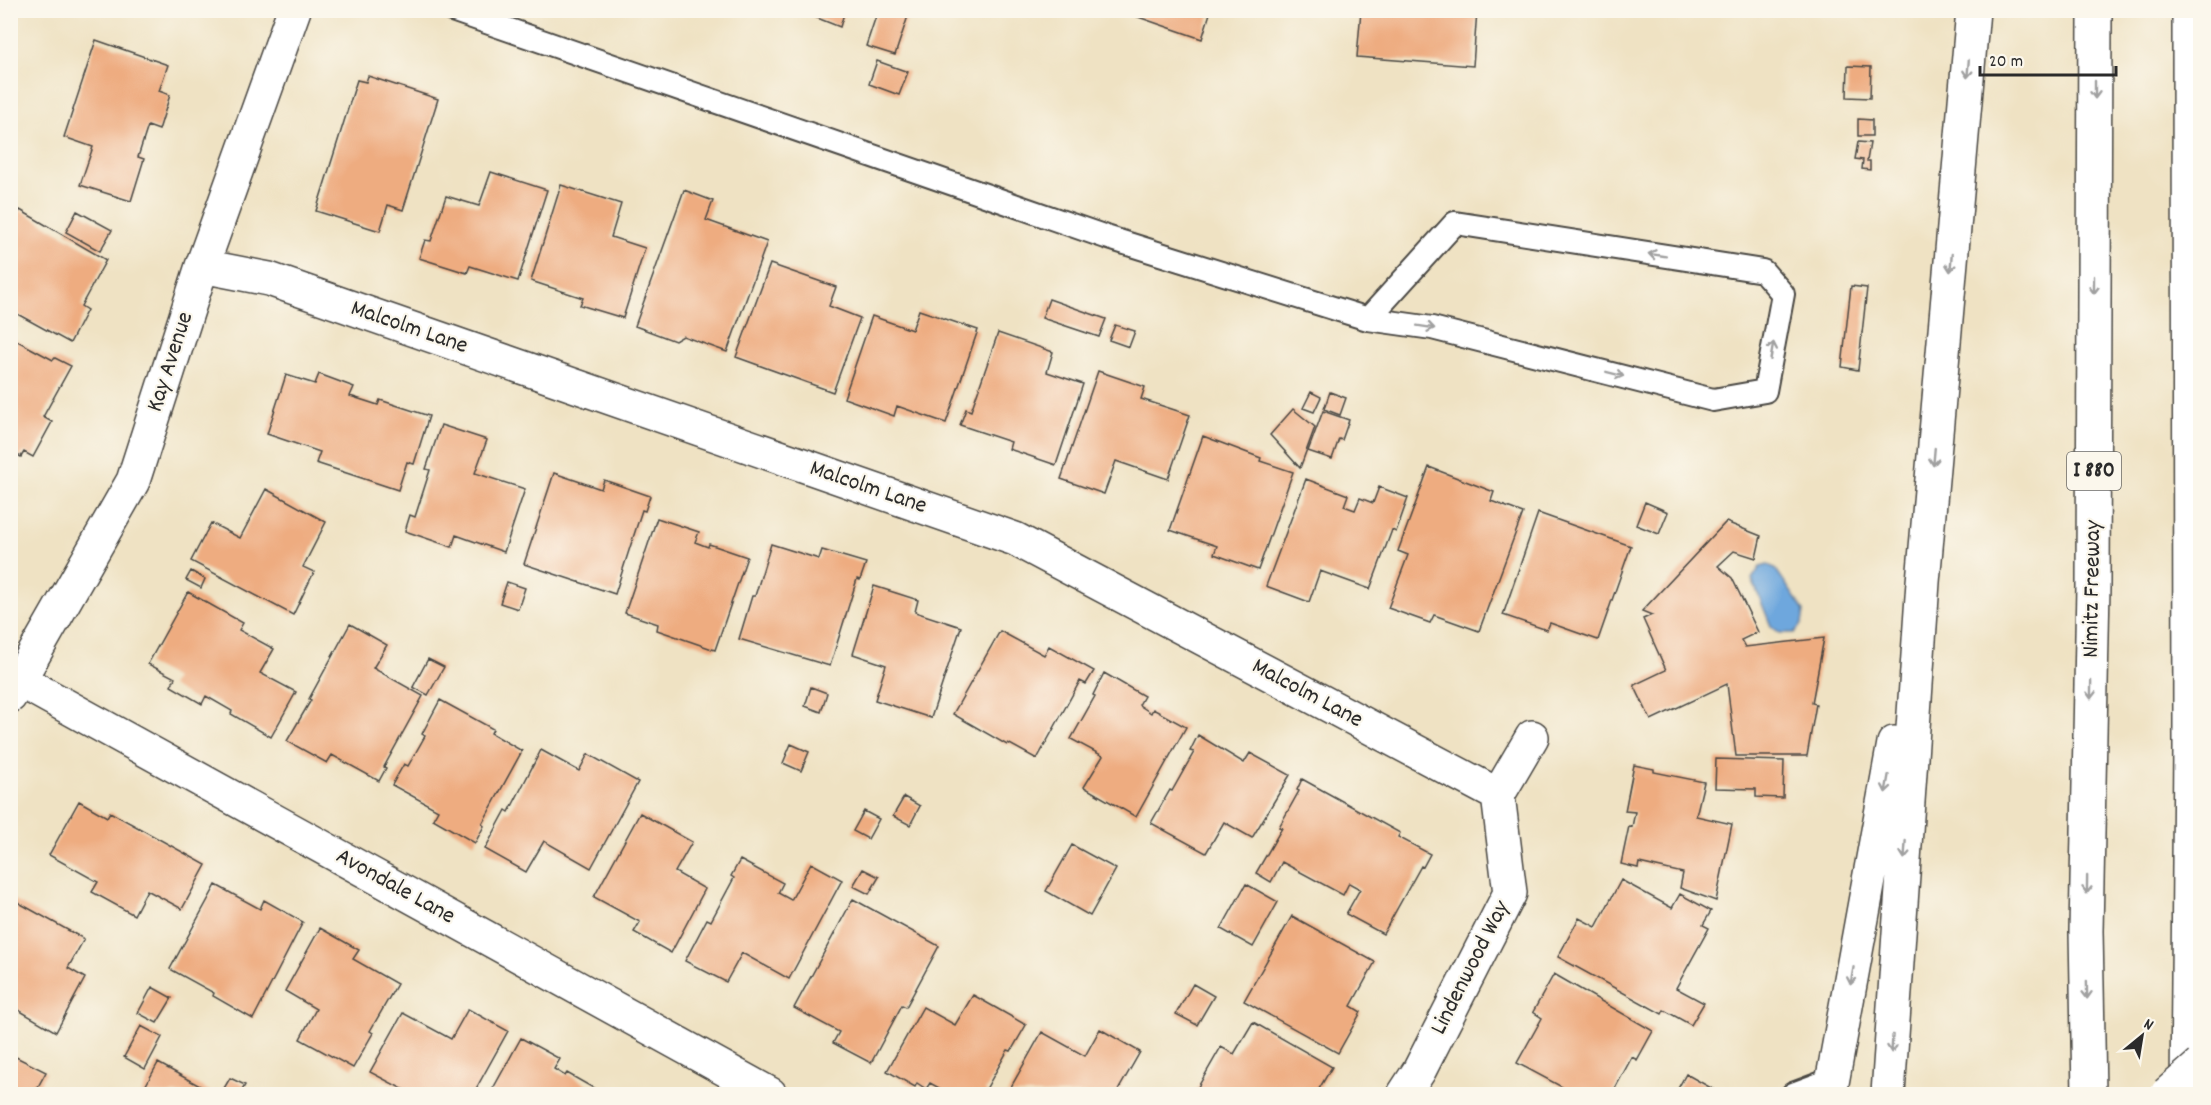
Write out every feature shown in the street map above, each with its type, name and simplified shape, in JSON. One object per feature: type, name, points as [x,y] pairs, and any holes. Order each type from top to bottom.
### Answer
[{"type":"main road","name":"Kay Avenue","points":[[15,688],[132,481],[202,266],[294,10]]},
{"type":"main road","points":[[1888,1095],[1923,582],[1973,10]]},
{"type":"main road","name":"Nimitz Freeway","points":[[2089,1095],[2086,931],[2093,587],[2095,10]]},
{"type":"main road","points":[[2187,1095],[2190,748],[2189,10]]},
{"type":"main road","name":"Malcolm Lane","points":[[202,266],[269,279],[1015,539],[1498,795]]},
{"type":"main road","points":[[1832,1087],[1923,582]]},
{"type":"main road","name":"Avondale Lane","points":[[15,688],[770,1095]]},
{"type":"main road","points":[[1498,795],[1532,737]]},
{"type":"main road","name":"Lindenwood Way","points":[[1404,1095],[1419,1071],[1510,893],[1498,795]]},
{"type":"main road","points":[[2168,1095],[2200,1065]]},
{"type":"lane","points":[[452,10],[1106,237],[1368,320],[1432,328],[1713,400],[1765,391],[1783,294],[1763,271],[1455,223],[1368,320]]},
{"type":"lane","points":[[1793,1095],[1832,1087]]},
{"type":"water","points":[[1768,565],[1775,568],[1804,611],[1802,624],[1794,633],[1780,633],[1771,626],[1752,579],[1760,567]]},
{"type":"building","points":[[797,10],[845,10],[840,27]]},
{"type":"building","points":[[878,10],[910,10],[895,55],[866,46]]},
{"type":"building","points":[[1118,10],[1211,10],[1202,39]]},
{"type":"building","points":[[1361,10],[1477,10],[1473,66],[1357,57]]},
{"type":"building","points":[[96,40],[168,65],[159,91],[170,95],[159,130],[148,126],[138,157],[144,159],[131,201],[80,185],[93,147],[64,137]]},
{"type":"building","points":[[877,61],[908,72],[899,95],[869,84]]},
{"type":"building","points":[[1848,66],[1871,67],[1870,98],[1847,97]]},
{"type":"building","points":[[368,76],[438,99],[403,210],[388,205],[380,231],[316,211],[357,80],[366,82]]},
{"type":"building","points":[[1858,119],[1872,120],[1872,136],[1858,136]]},
{"type":"building","points":[[1858,142],[1870,143],[1867,161],[1870,161],[1870,170],[1862,169],[1863,160],[1855,159]]},
{"type":"building","points":[[491,172],[547,190],[518,281],[470,266],[467,273],[419,258],[425,240],[431,241],[446,196],[479,206]]},
{"type":"building","points":[[561,185],[621,204],[611,237],[645,248],[623,318],[580,305],[583,298],[531,281]]},
{"type":"building","points":[[684,190],[713,201],[706,220],[767,242],[727,352],[683,336],[675,341],[635,326]]},
{"type":"building","points":[[20,210],[106,260],[81,306],[87,310],[70,343],[10,310],[10,227]]},
{"type":"building","points":[[77,211],[112,230],[100,251],[66,232]]},
{"type":"building","points":[[770,264],[836,287],[829,306],[860,318],[833,392],[736,357]]},
{"type":"building","points":[[1851,286],[1867,288],[1858,370],[1842,367]]},
{"type":"building","points":[[1049,299],[1106,319],[1099,337],[1042,318]]},
{"type":"building","points":[[919,310],[978,330],[946,423],[897,406],[894,416],[844,398],[872,316],[912,330]]},
{"type":"building","points":[[1115,325],[1135,331],[1129,347],[1109,340]]},
{"type":"building","points":[[998,333],[1053,352],[1047,372],[1083,384],[1056,465],[1009,449],[1011,442],[960,425],[966,409],[971,411]]},
{"type":"building","points":[[10,337],[53,360],[55,358],[71,366],[43,417],[52,422],[33,457],[24,452],[21,457],[10,451]]},
{"type":"building","points":[[1098,371],[1145,387],[1141,399],[1190,415],[1168,479],[1116,461],[1104,494],[1061,479]]},
{"type":"building","points":[[319,374],[354,387],[350,396],[378,405],[380,400],[429,416],[414,464],[407,462],[398,490],[316,463],[320,452],[267,434],[286,375],[315,384]]},
{"type":"building","points":[[1311,392],[1321,397],[1314,412],[1303,408]]},
{"type":"building","points":[[1330,392],[1346,398],[1340,415],[1324,409]]},
{"type":"building","points":[[1293,409],[1315,427],[1300,468],[1270,435]]},
{"type":"building","points":[[1323,411],[1349,420],[1332,459],[1308,451]]},
{"type":"building","points":[[441,425],[487,440],[475,473],[525,489],[504,552],[456,535],[452,547],[405,531],[410,515],[415,517],[430,470],[426,469]]},
{"type":"building","points":[[1203,436],[1261,458],[1260,461],[1293,472],[1258,570],[1214,554],[1217,546],[1170,530]]},
{"type":"building","points":[[1429,467],[1494,492],[1491,501],[1523,513],[1479,631],[1434,615],[1430,623],[1388,608],[1408,555],[1398,551]]},
{"type":"building","points":[[554,473],[601,489],[604,480],[650,496],[645,511],[642,510],[615,594],[524,564]]},
{"type":"building","points":[[1306,479],[1348,495],[1344,506],[1355,510],[1360,498],[1373,503],[1379,487],[1408,498],[1396,532],[1392,530],[1370,589],[1320,571],[1309,602],[1266,586]]},
{"type":"building","points":[[266,489],[326,522],[303,567],[314,572],[293,615],[191,561],[211,523],[240,538]]},
{"type":"building","points":[[1645,502],[1668,512],[1659,534],[1636,525]]},
{"type":"building","points":[[1538,513],[1631,546],[1598,640],[1550,623],[1547,630],[1503,615]]},
{"type":"building","points":[[657,518],[699,532],[695,542],[708,547],[709,544],[747,557],[715,650],[657,630],[658,624],[625,613]]},
{"type":"building","points":[[1726,522],[1761,536],[1756,558],[1734,551],[1718,566],[1732,578],[1758,632],[1741,640],[1745,647],[1824,638],[1812,703],[1816,704],[1807,756],[1736,756],[1727,684],[1651,720],[1634,685],[1666,670],[1643,619],[1652,615],[1642,611]]},
{"type":"building","points":[[771,544],[819,559],[822,550],[866,563],[860,580],[857,579],[830,666],[739,639]]},
{"type":"building","points":[[191,571],[205,579],[201,588],[186,580]]},
{"type":"building","points":[[507,582],[525,588],[518,609],[500,603]]},
{"type":"building","points":[[874,586],[918,600],[915,612],[961,627],[931,718],[875,700],[886,665],[853,654]]},
{"type":"building","points":[[188,592],[243,623],[239,630],[274,649],[260,673],[296,692],[271,737],[231,714],[232,711],[206,696],[202,704],[171,686],[175,678],[148,664]]},
{"type":"building","points":[[350,624],[387,645],[373,668],[423,696],[384,767],[386,768],[379,781],[332,755],[327,763],[287,741]]},
{"type":"building","points":[[1000,631],[1044,655],[1049,646],[1094,671],[1086,684],[1080,681],[1037,759],[1008,743],[1007,745],[953,714]]},
{"type":"building","points":[[428,659],[444,667],[428,695],[413,687]]},
{"type":"building","points":[[1104,673],[1144,696],[1139,705],[1151,713],[1153,709],[1186,727],[1136,817],[1084,787],[1103,756],[1071,739],[1095,696],[1093,695]]},
{"type":"building","points":[[811,687],[827,693],[821,712],[805,706]]},
{"type":"building","points":[[440,700],[493,729],[491,733],[522,751],[482,824],[484,826],[475,843],[433,819],[438,810],[392,785],[404,764],[408,766],[425,736],[422,734]]},
{"type":"building","points":[[1198,735],[1244,763],[1250,753],[1290,775],[1252,838],[1224,822],[1206,853],[1151,823],[1194,752],[1190,751]]},
{"type":"building","points":[[791,744],[809,752],[801,771],[783,763]]},
{"type":"building","points":[[541,750],[579,771],[588,754],[638,782],[591,868],[544,841],[526,872],[485,849],[506,810],[509,812]]},
{"type":"building","points":[[1716,759],[1784,761],[1783,798],[1756,797],[1756,789],[1715,788]]},
{"type":"building","points":[[1634,765],[1654,769],[1654,772],[1704,782],[1696,816],[1732,824],[1716,901],[1680,888],[1683,873],[1639,863],[1638,868],[1621,864],[1629,826],[1632,827],[1635,812],[1625,811]]},
{"type":"building","points":[[1302,779],[1400,833],[1398,837],[1430,854],[1383,934],[1346,914],[1360,889],[1349,883],[1343,895],[1282,862],[1271,882],[1256,873],[1282,828],[1279,827],[1299,791],[1297,790]]},
{"type":"building","points":[[904,797],[920,806],[910,825],[893,816]]},
{"type":"building","points":[[79,801],[107,817],[110,812],[206,865],[182,909],[147,890],[134,915],[92,892],[98,882],[49,855]]},
{"type":"building","points":[[864,811],[879,819],[868,839],[853,831]]},
{"type":"building","points":[[640,813],[692,842],[675,872],[705,889],[671,953],[634,932],[640,922],[594,897]]},
{"type":"building","points":[[1072,845],[1116,869],[1090,916],[1046,891]]},
{"type":"building","points":[[740,860],[783,883],[778,893],[791,900],[811,863],[842,880],[789,979],[742,953],[726,982],[685,961],[707,919],[711,921],[734,878],[731,876]]},
{"type":"building","points":[[863,869],[879,877],[869,894],[853,886]]},
{"type":"building","points":[[1621,880],[1672,908],[1680,894],[1711,911],[1703,925],[1709,928],[1676,988],[1704,1003],[1691,1025],[1664,1010],[1662,1014],[1558,957],[1579,918],[1596,927]]},
{"type":"building","points":[[1246,884],[1278,902],[1253,947],[1221,929]]},
{"type":"building","points":[[216,885],[260,909],[264,900],[303,922],[253,1019],[213,996],[214,993],[170,969]]},
{"type":"building","points":[[10,898],[84,939],[68,968],[85,978],[56,1032],[10,1005]]},
{"type":"building","points":[[853,899],[939,946],[906,1007],[902,1005],[871,1063],[833,1043],[839,1032],[794,1008]]},
{"type":"building","points":[[1292,916],[1375,962],[1351,1006],[1361,1012],[1338,1053],[1244,1001]]},
{"type":"building","points":[[320,928],[359,950],[353,959],[397,984],[370,1031],[373,1033],[353,1068],[300,1039],[316,1009],[285,991]]},
{"type":"building","points":[[1554,974],[1653,1031],[1637,1060],[1632,1057],[1612,1094],[1575,1094],[1517,1063],[1542,1018],[1533,1012]]},
{"type":"building","points":[[1193,984],[1214,996],[1197,1025],[1176,1014]]},
{"type":"building","points":[[152,987],[172,998],[157,1023],[138,1013]]},
{"type":"building","points":[[973,995],[1026,1025],[1011,1051],[1008,1050],[985,1091],[987,1094],[950,1094],[930,1083],[926,1089],[917,1083],[915,1087],[887,1071],[923,1007],[955,1025]]},
{"type":"building","points":[[468,1009],[508,1031],[473,1094],[412,1094],[370,1072],[403,1013],[451,1039]]},
{"type":"building","points":[[1253,1022],[1332,1067],[1316,1094],[1194,1094],[1221,1047],[1234,1054]]},
{"type":"building","points":[[141,1026],[162,1037],[145,1069],[124,1057]]},
{"type":"building","points":[[1100,1029],[1140,1052],[1116,1094],[1007,1094],[1042,1032],[1085,1056]]},
{"type":"building","points":[[521,1038],[560,1059],[554,1069],[565,1076],[567,1073],[604,1094],[490,1094]]},
{"type":"building","points":[[10,1054],[46,1072],[34,1094],[10,1094]]},
{"type":"building","points":[[158,1063],[211,1092],[210,1094],[141,1094]]},
{"type":"building","points":[[1686,1074],[1713,1089],[1710,1094],[1675,1094]]},
{"type":"building","points":[[230,1078],[245,1085],[240,1094],[231,1094],[223,1090]]}]
